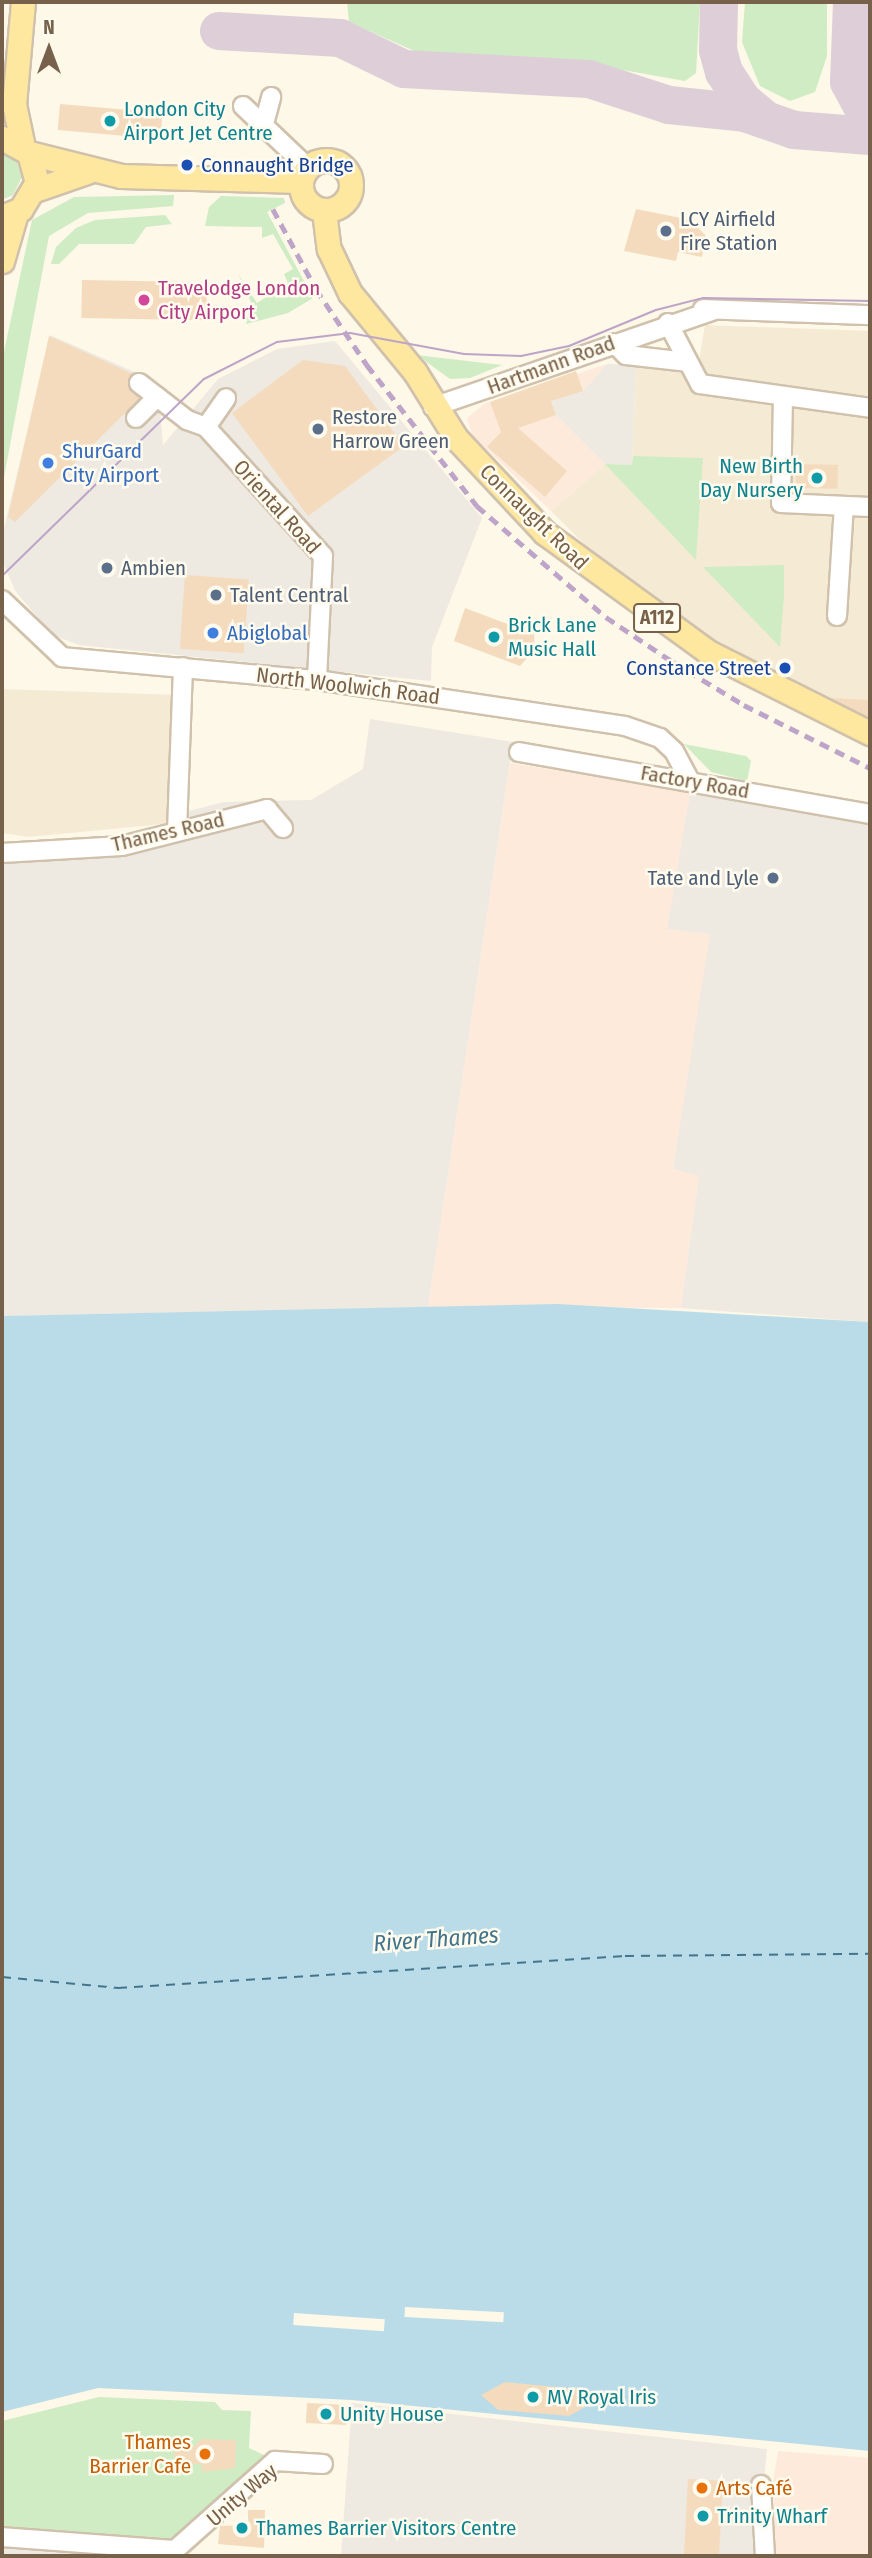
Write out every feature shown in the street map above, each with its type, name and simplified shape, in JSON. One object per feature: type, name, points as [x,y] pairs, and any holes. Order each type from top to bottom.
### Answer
[{"type":"main road","points":[[22,5],[15,104],[26,150],[37,169],[35,190]]},
{"type":"main road","points":[[2,138],[26,150],[87,172],[152,179],[304,174],[327,160],[350,176],[343,204],[324,211]]},
{"type":"main road","points":[[2,261],[9,215],[35,190],[87,172]]},
{"type":"main road","name":"Connaught Road","points":[[304,174],[304,197],[324,211],[337,270],[394,352],[415,372],[433,407],[493,481],[583,566],[708,652],[870,733]]},
{"type":"street","points":[[262,122],[271,97]]},
{"type":"street","name":"Connaught Road","points":[[243,106],[262,122],[304,174]]},
{"type":"street","name":"Hartmann Road","points":[[433,407],[668,323],[686,311],[870,315]]},
{"type":"street","points":[[668,323],[700,384],[870,408]]},
{"type":"street","points":[[614,343],[626,355],[687,362]]},
{"type":"street","points":[[660,357],[677,343]]},
{"type":"street","name":"Oriental Road","points":[[139,383],[206,427],[323,556],[317,680]]},
{"type":"street","points":[[136,418],[157,397]]},
{"type":"street","points":[[783,397],[781,503],[870,507]]},
{"type":"street","points":[[206,427],[226,398]]},
{"type":"street","points":[[837,617],[844,506]]},
{"type":"street","name":"North Woolwich Road","points":[[4,610],[62,657],[317,680],[644,730],[674,751],[690,781]]},
{"type":"street","points":[[177,831],[183,667]]},
{"type":"street","name":"Factory Road","points":[[519,752],[870,814]]},
{"type":"street","name":"Thames Road","points":[[2,853],[122,846],[267,809],[283,828]]},
{"type":"street","name":"Unity Way","points":[[2,2537],[179,2549],[275,2461],[323,2464]]},
{"type":"street","points":[[761,2485],[765,2556]]},
{"type":"shaded area","points":[[705,325],[870,331],[870,718],[744,662],[611,571],[551,511],[605,464],[632,465],[636,365],[698,366]]},
{"type":"shaded area","points":[[50,335],[137,373],[158,388],[163,445],[218,379],[277,349],[335,341],[482,518],[432,647],[431,681],[79,645],[53,635],[16,592],[2,561],[2,537]]},
{"type":"shaded area","points":[[607,364],[583,391],[551,402],[556,415],[605,464],[551,511],[472,435],[467,418],[484,404]]},
{"type":"shaded area","points":[[607,364],[636,365],[632,465],[605,464],[556,415],[551,401],[583,391]]},
{"type":"shaded area","points":[[2,689],[178,695],[173,823],[29,837],[2,833]]},
{"type":"shaded area","points":[[370,719],[513,742],[428,1307],[2,1316],[2,857],[88,854],[173,823],[181,813],[224,802],[311,800],[363,769]]},
{"type":"shaded area","points":[[510,763],[690,792],[667,929],[711,934],[673,1169],[699,1176],[681,1308],[428,1307]]},
{"type":"shaded area","points":[[690,792],[870,825],[870,1322],[681,1308],[699,1176],[673,1169],[710,934],[667,929]]},
{"type":"shaded area","points":[[352,2403],[767,2449],[764,2479],[751,2479],[758,2556],[341,2556]]},
{"type":"shaded area","points":[[778,2451],[870,2458],[870,2556],[776,2556],[773,2482]]},
{"type":"shaded area","points":[[25,2545],[94,2550],[94,2556],[2,2556],[2,2547]]},
{"type":"green space","points":[[347,2],[700,4],[696,73],[685,81],[583,63],[419,53],[349,22]]},
{"type":"green space","points":[[745,2],[827,2],[827,56],[815,92],[790,101],[760,86],[742,42]]},
{"type":"green space","points":[[2,151],[16,159],[22,177],[13,195],[2,200]]},
{"type":"green space","points":[[174,195],[173,206],[88,213],[49,236],[2,488],[2,361],[32,220],[74,197]]},
{"type":"green space","points":[[221,196],[284,198],[285,203],[267,212],[313,298],[288,313],[246,324],[251,302],[238,274],[257,303],[288,283],[284,274],[293,269],[273,234],[262,238],[262,227],[205,226],[209,207]]},
{"type":"green space","points":[[165,215],[172,224],[146,227],[134,244],[79,244],[59,264],[51,264],[56,247],[76,228],[95,220]]},
{"type":"green space","points":[[417,355],[502,365],[470,378],[450,379]]},
{"type":"green space","points":[[633,456],[703,458],[696,560],[605,464],[632,465]]},
{"type":"green space","points":[[784,565],[784,595],[780,647],[703,567]]},
{"type":"green space","points":[[684,744],[746,756],[751,761],[747,781],[711,772]]},
{"type":"green space","points":[[99,2397],[215,2402],[222,2410],[251,2411],[249,2448],[268,2457],[176,2542],[2,2530],[2,2421]]},
{"type":"water","name":"River Thames","points":[[558,1304],[870,1322],[870,2451],[352,2400],[98,2388],[2,2412],[2,1316]]},
{"type":"pier","points":[[405,2307],[504,2312],[503,2322],[404,2317]]},
{"type":"pier","points":[[294,2313],[385,2319],[384,2331],[293,2325]]},
{"type":"building","name":"London City Airport Jet Centre","points":[[60,104],[163,113],[160,139],[58,130]]},
{"type":"building","name":"LCY Airfield Fire Station","points":[[636,209],[691,220],[706,236],[702,257],[678,252],[676,261],[624,251]]},
{"type":"building","name":"Travelodge London City Airport","points":[[82,280],[207,282],[206,320],[81,318]]},
{"type":"building","name":"ShurGard City Airport","points":[[49,336],[133,374],[128,387],[140,398],[15,522],[8,517]]},
{"type":"building","name":"Restore Harrow Green","points":[[303,360],[345,366],[404,446],[308,516],[232,413]]},
{"type":"building","points":[[576,371],[583,391],[551,401],[556,415],[518,428],[567,471],[545,497],[487,447],[501,432],[490,402]]},
{"type":"building","name":"New Birth Day Nursery","points":[[796,464],[838,465],[838,489],[796,488]]},
{"type":"building","points":[[185,575],[249,579],[244,653],[180,649]]},
{"type":"building","name":"Brick Lane Music Hall","points":[[465,608],[534,634],[535,649],[520,666],[454,641]]},
{"type":"building","points":[[831,698],[870,700],[870,717],[867,716]]},
{"type":"building","name":"MV Royal Iris","points":[[505,2382],[577,2389],[585,2407],[569,2416],[498,2410],[481,2395]]},
{"type":"building","name":"Unity House","points":[[307,2403],[347,2405],[346,2425],[306,2423]]},
{"type":"building","name":"Thames Barrier Cafe","points":[[201,2439],[236,2440],[235,2468],[203,2472],[201,2464],[174,2463],[175,2445],[195,2446]]},
{"type":"building","name":"Trinity Wharf","points":[[688,2479],[723,2481],[719,2556],[684,2556]]},
{"type":"building","name":"Thames Barrier Visitors Centre","points":[[248,2510],[265,2510],[264,2548],[218,2544],[220,2526],[248,2525]]},
{"type":"ferry route","points":[[2,1977],[118,1988],[625,1956],[870,1954]]},
{"type":"taxiway","points":[[719,2],[718,50],[724,72],[742,100],[765,119]]},
{"type":"taxiway","points":[[852,2],[849,82],[870,121]]},
{"type":"taxiway","points":[[219,31],[340,38],[404,69],[589,79],[669,105],[745,113],[794,130],[870,136]]},
{"type":"tram line","points":[[2,576],[204,379],[277,342],[350,333],[464,354],[521,356],[569,346],[656,310],[703,298],[870,301]]},
{"type":"railway","points":[[273,209],[316,289],[367,365],[477,506],[606,617],[673,662],[744,705],[870,768]]},
{"type":"place","name":"London City Airport Jet Centre","points":[[110,121]]},
{"type":"place","name":"Connaught Bridge","points":[[187,165]]},
{"type":"place","name":"LCY Airfield Fire Station","points":[[666,231]]},
{"type":"place","name":"Travelodge London City Airport","points":[[144,300]]},
{"type":"place","name":"Restore Harrow Green","points":[[318,429]]},
{"type":"place","name":"ShurGard City Airport","points":[[48,463]]},
{"type":"place","name":"New Birth Day Nursery","points":[[817,478]]},
{"type":"place","name":"Ambien","points":[[107,568]]},
{"type":"place","name":"Talent Central","points":[[216,595]]},
{"type":"place","name":"Abiglobal","points":[[213,633]]},
{"type":"place","name":"Brick Lane Music Hall","points":[[494,637]]},
{"type":"place","name":"Constance Street","points":[[785,668]]},
{"type":"place","name":"Tate and Lyle","points":[[773,878]]},
{"type":"place","name":"MV Royal Iris","points":[[533,2397]]},
{"type":"place","name":"Unity House","points":[[326,2414]]},
{"type":"place","name":"Thames Barrier Cafe","points":[[205,2454]]},
{"type":"place","name":"Arts Café","points":[[702,2488]]},
{"type":"place","name":"Trinity Wharf","points":[[703,2516]]},
{"type":"place","name":"Thames Barrier Visitors Centre","points":[[242,2528]]}]
